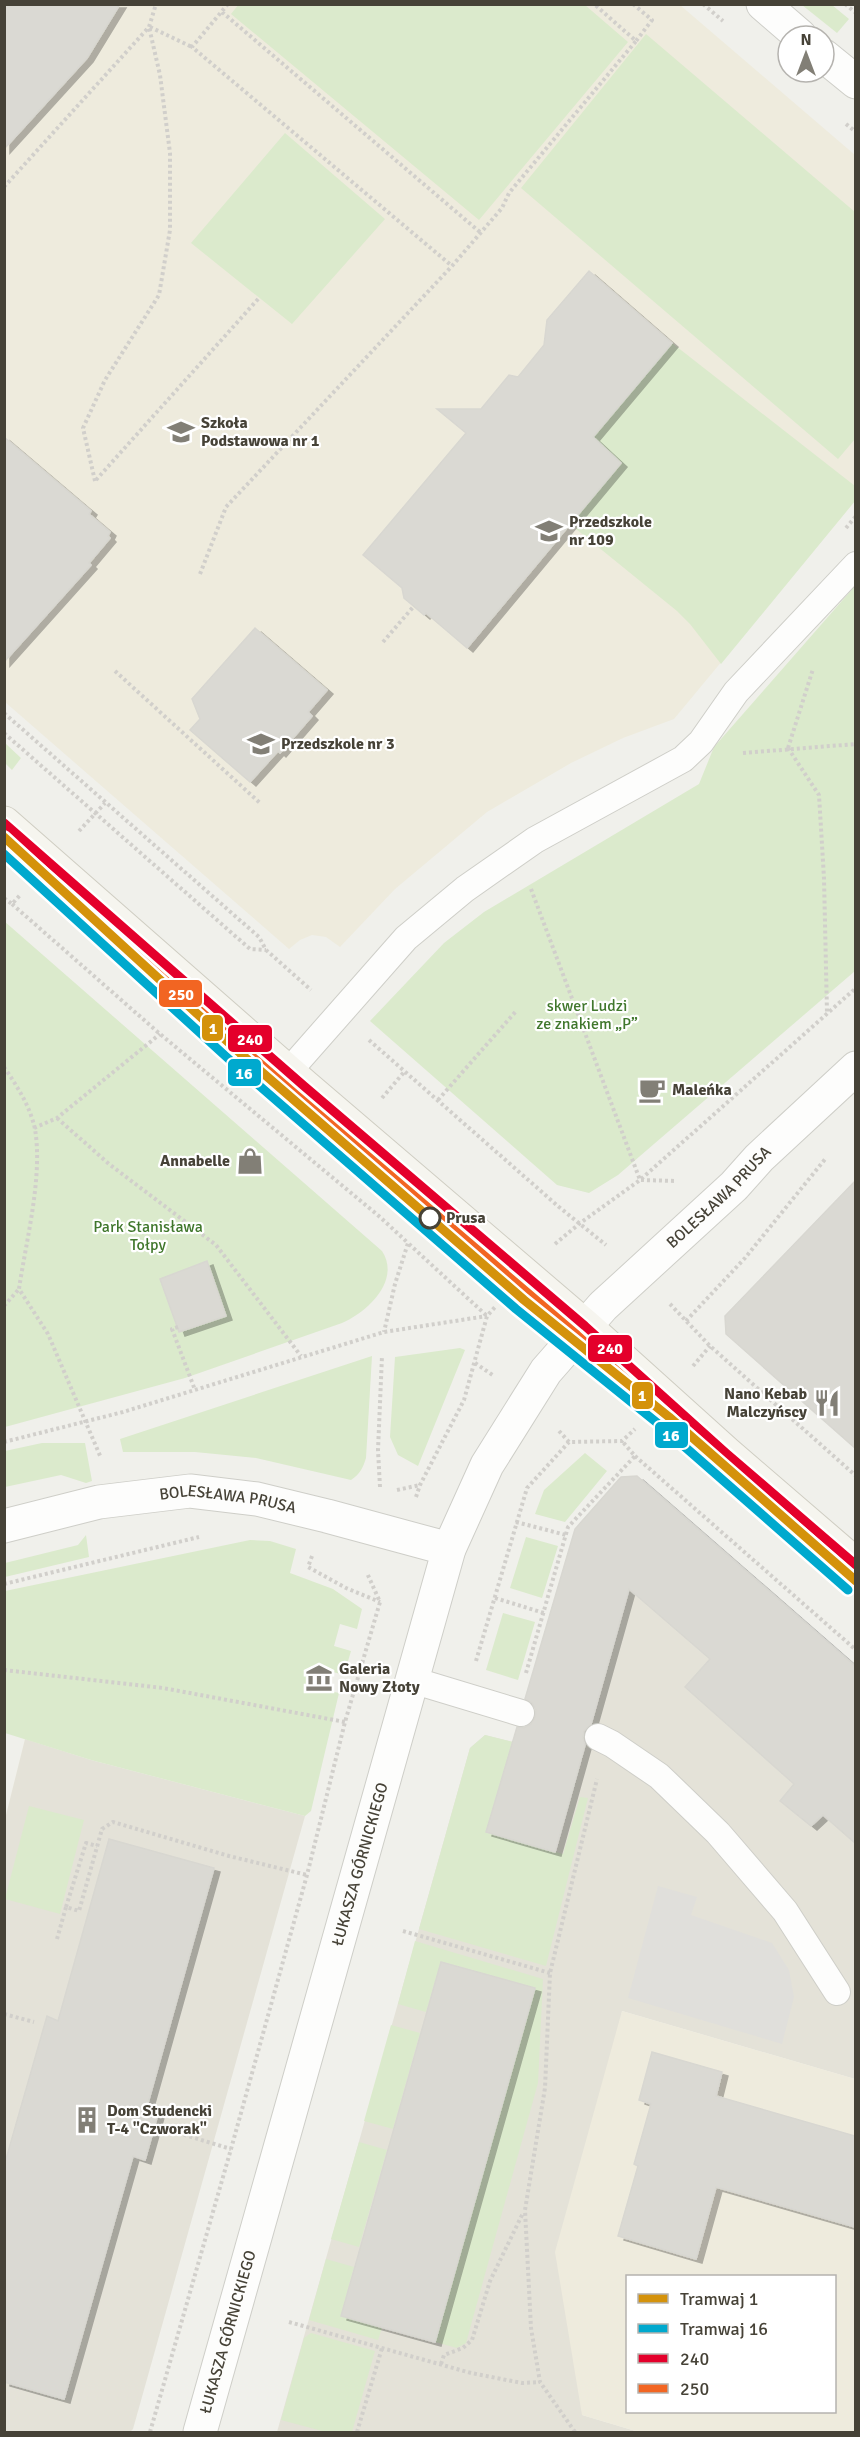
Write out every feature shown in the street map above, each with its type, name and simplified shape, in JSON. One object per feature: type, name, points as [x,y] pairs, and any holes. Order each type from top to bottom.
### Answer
[{"type":"street","points":[[763,4],[786,24]]},
{"type":"street","points":[[836,66],[855,82]]},
{"type":"street","points":[[4,823],[288,1072],[585,1326],[726,1453],[855,1564]]},
{"type":"street","name":"BOLESŁAWA PRUSA","points":[[585,1326],[603,1306],[734,1186],[759,1158],[855,1068]]},
{"type":"street","name":"ŁUKASZA GÓRNICKIEGO","points":[[200,2433],[449,1550],[500,1442],[546,1371],[585,1326]]},
{"type":"street","name":"BOLESŁAWA PRUSA","points":[[4,1526],[99,1502],[190,1491],[257,1499],[449,1550]]},
{"type":"lane","points":[[288,1072],[406,938],[465,889],[512,854],[683,759],[701,742],[736,692],[855,565]]},
{"type":"lane","points":[[412,1680],[521,1713]]},
{"type":"lane","points":[[598,1737],[659,1776],[718,1833],[785,1911],[837,1992]]},
{"type":"path","points":[[4,186],[149,27],[156,4]]},
{"type":"path","points":[[192,47],[228,4]]},
{"type":"path","points":[[594,4],[636,41]]},
{"type":"path","points":[[200,574],[226,507],[481,233],[502,208],[509,193],[652,20],[633,4]]},
{"type":"path","points":[[845,4],[855,13]]},
{"type":"path","points":[[222,12],[481,233]]},
{"type":"path","points":[[149,27],[192,47],[452,266]]},
{"type":"path","points":[[149,27],[160,75],[170,153],[170,230],[159,295],[105,380],[83,428],[95,481],[259,298]]},
{"type":"path","points":[[382,642],[414,606]]},
{"type":"path","points":[[116,671],[260,803]]},
{"type":"path","points":[[4,713],[259,937],[266,950],[338,1014],[614,1252]]},
{"type":"path","points":[[4,733],[250,949],[266,950]]},
{"type":"path","points":[[827,1014],[824,878],[819,795],[788,748],[855,744]]},
{"type":"path","points":[[76,834],[105,803]]},
{"type":"path","points":[[512,854],[534,896],[640,1180]]},
{"type":"path","points":[[12,904],[22,893]]},
{"type":"path","points":[[4,898],[160,1034],[380,1217],[488,1316]]},
{"type":"path","points":[[553,1246],[579,1224],[640,1180],[855,988]]},
{"type":"path","points":[[438,1100],[517,1010]]},
{"type":"path","points":[[34,1128],[57,1119],[160,1034]]},
{"type":"path","points":[[4,1067],[28,1107],[34,1128],[36,1175],[19,1289],[4,1306]]},
{"type":"path","points":[[378,1103],[405,1071]]},
{"type":"path","points":[[57,1119],[109,1164],[216,1245],[302,1356]]},
{"type":"path","points":[[686,1321],[745,1258],[827,1157]]},
{"type":"path","points":[[384,1332],[395,1284],[408,1243]]},
{"type":"path","points":[[19,1289],[48,1334],[88,1422]]},
{"type":"path","points":[[666,1300],[710,1346],[855,1476]]},
{"type":"path","points":[[4,1442],[88,1422],[384,1332],[488,1316]]},
{"type":"path","points":[[420,1485],[464,1400],[488,1316]]},
{"type":"path","points":[[178,1327],[172,1329],[195,1390]]},
{"type":"path","points":[[687,1372],[710,1346]]},
{"type":"path","points":[[380,1494],[378,1450],[382,1356]]},
{"type":"path","points":[[555,1427],[569,1442]]},
{"type":"path","points":[[465,1696],[527,1488],[569,1442],[622,1441],[636,1429]]},
{"type":"path","points":[[622,1441],[635,1456],[855,1650]]},
{"type":"path","points":[[523,1684],[568,1527],[635,1456]]},
{"type":"path","points":[[516,1522],[566,1536]]},
{"type":"path","points":[[4,1584],[207,1536]]},
{"type":"path","points":[[150,2433],[307,1875],[345,1722],[381,1602],[346,1588],[308,1568],[313,1552]]},
{"type":"path","points":[[495,1598],[544,1613]]},
{"type":"path","points":[[4,1670],[163,1688],[345,1722]]},
{"type":"path","points":[[575,2433],[540,2382],[531,2328],[525,2210],[545,2088],[550,1973],[601,1763],[598,1737]]},
{"type":"path","points":[[66,1907],[79,1911],[102,1828],[113,1822],[229,1856],[307,1875]]},
{"type":"path","points":[[57,1939],[86,1843],[97,1846]]},
{"type":"path","points":[[403,1931],[550,1973]]},
{"type":"path","points":[[4,2014],[34,2022]]},
{"type":"path","points":[[155,2127],[231,2149]]},
{"type":"path","points":[[441,2364],[444,2355],[463,2348],[472,2340],[490,2281],[525,2210]]},
{"type":"path","points":[[289,2322],[441,2364],[522,2383],[540,2382]]},
{"type":"path","points":[[357,2433],[382,2348]]},
{"type":"shaded area","points":[[5,5],[680,5],[855,155],[855,501],[674,719],[623,738],[571,763],[487,812],[395,889],[340,947],[326,937],[312,935],[300,940],[289,949],[5,702]]},
{"type":"shaded area","points":[[637,1476],[855,1666],[855,2079],[622,2011],[582,2415],[639,2432],[277,2432],[470,1748],[485,1735],[513,1742],[550,1616]]},
{"type":"shaded area","points":[[25,1739],[91,1760],[305,1816],[133,2429],[130,2432],[5,2432],[4,1823]]},
{"type":"shaded area","points":[[658,1886],[697,1897],[691,1915],[772,1943],[789,1970],[794,1997],[782,2044],[628,1998]]},
{"type":"shaded area","points":[[622,2011],[855,2079],[855,2432],[639,2432],[582,2415],[555,2252]]},
{"type":"green space","points":[[239,4],[585,5],[628,42],[479,220],[231,14]]},
{"type":"green space","points":[[802,5],[832,5],[849,19],[837,33],[836,24],[826,24]]},
{"type":"green space","points":[[646,34],[855,212],[855,439],[838,459],[521,188]]},
{"type":"green space","points":[[285,133],[385,219],[292,324],[191,243]]},
{"type":"green space","points":[[672,343],[855,486],[855,501],[721,664],[677,611],[576,529],[579,525],[574,520],[621,464],[603,449],[604,446],[583,431],[634,388]]},
{"type":"green space","name":"skwer Ludzi ze znakiem „P”","points":[[855,586],[855,971],[618,1175],[589,1193],[557,1185],[370,1021],[444,943],[484,912],[699,784],[714,747]]},
{"type":"green space","points":[[5,743],[21,758],[12,770],[5,763]]},
{"type":"green space","name":"Park Stanisława Tołpy","points":[[4,921],[382,1251],[387,1262],[385,1284],[371,1303],[342,1323],[185,1378],[5,1427]]},
{"type":"green space","points":[[460,1348],[465,1350],[418,1466],[398,1455],[390,1437],[395,1357]]},
{"type":"green space","points":[[372,1356],[366,1458],[361,1470],[351,1480],[256,1458],[195,1452],[123,1452],[120,1439]]},
{"type":"green space","points":[[42,1443],[85,1443],[92,1481],[86,1483],[61,1475],[5,1487],[5,1451]]},
{"type":"green space","points":[[585,1453],[607,1471],[565,1522],[535,1514],[544,1490]]},
{"type":"green space","points":[[86,1535],[89,1557],[5,1577],[5,1563],[78,1545]]},
{"type":"green space","points":[[526,1537],[558,1546],[542,1598],[510,1588]]},
{"type":"green space","points":[[250,1540],[270,1541],[296,1549],[290,1573],[333,1589],[362,1609],[357,1629],[340,1624],[334,1646],[351,1651],[344,1675],[311,1666],[307,1686],[339,1693],[311,1811],[305,1816],[91,1760],[5,1733],[5,1591]]},
{"type":"green space","points":[[503,1613],[535,1622],[518,1680],[486,1670]]},
{"type":"green space","points":[[485,1735],[513,1742],[486,1832],[563,1854],[580,1797],[588,1798],[546,1966],[419,1929],[470,1748]]},
{"type":"green space","points":[[29,1806],[84,1820],[60,1914],[5,1899]]},
{"type":"green space","points":[[415,1941],[543,1979],[538,2083],[466,2343],[457,2348],[435,2342],[535,1988],[441,1962],[426,2012],[398,2004]]},
{"type":"green space","points":[[391,2025],[420,2033],[393,2129],[364,2121]]},
{"type":"green space","points":[[359,2142],[387,2150],[359,2247],[331,2239]]},
{"type":"green space","points":[[326,2259],[354,2267],[341,2316],[382,2328],[378,2340],[309,2320]]},
{"type":"green space","points":[[311,2333],[375,2351],[352,2432],[326,2432],[281,2420],[304,2338]]},
{"type":"building","points":[[4,4],[120,4],[87,58],[4,149]]},
{"type":"building","points":[[589,271],[672,343],[593,437],[621,463],[467,648],[426,613],[424,615],[404,598],[402,588],[363,555],[466,433],[437,409],[481,409],[509,375],[518,377],[544,345],[547,320]]},
{"type":"building","points":[[4,437],[91,511],[89,514],[110,532],[108,536],[110,538],[89,563],[91,565],[4,662]]},
{"type":"building","points":[[255,628],[327,690],[308,712],[312,716],[280,753],[278,751],[250,782],[190,730],[200,719],[192,699]]},
{"type":"building","points":[[855,1181],[855,1448],[726,1334],[725,1316]]},
{"type":"building","points":[[207,1261],[226,1316],[179,1332],[160,1279]]},
{"type":"building","points":[[637,1476],[855,1666],[855,1843],[823,1815],[811,1826],[780,1801],[794,1784],[685,1687],[710,1659],[629,1589],[591,1724],[584,1731],[585,1745],[555,1852],[486,1832],[517,1727],[524,1728],[531,1724],[535,1717],[536,1710],[532,1703],[525,1699],[575,1529],[621,1477]]},
{"type":"building","name":"Dom Studencki T-4 \"Czworak\"","points":[[109,1839],[214,1868],[146,2110],[158,2114],[145,2160],[133,2156],[64,2399],[4,2382],[4,2166],[47,2016],[58,2021]]},
{"type":"building","points":[[441,1962],[535,1988],[435,2342],[341,2316]]},
{"type":"building","points":[[652,2052],[722,2072],[716,2096],[855,2136],[855,2227],[716,2187],[696,2259],[618,2236],[638,2166],[634,2164],[651,2104],[639,2100]]},
{"type":"tram line","name":"1","points":[[4,837],[240,1053],[524,1300],[669,1417],[856,1581]]},
{"type":"tram line","name":"16","points":[[4,854],[232,1062],[516,1309],[661,1426],[848,1590]]},
{"type":"transit line","name":"240","points":[[4,823],[304,1086],[585,1326],[726,1453],[856,1565]]},
{"type":"transit line","name":"250","points":[[4,839],[296,1095],[577,1335],[718,1462],[848,1574]]},
{"type":"place","name":"Szkoła Podstawowa nr 1","points":[[181,432]]},
{"type":"place","name":"Przedszkole nr 109","points":[[549,531]]},
{"type":"place","name":"Przedszkole nr 3","points":[[261,744]]},
{"type":"place","name":"Maleńka","points":[[652,1090]]},
{"type":"place","name":"Annabelle","points":[[250,1161]]},
{"type":"place","name":"Prusa","points":[[430,1218]]},
{"type":"place","name":"Nano Kebab Malczyńscy","points":[[827,1403]]},
{"type":"place","name":"Galeria Nowy Złoty","points":[[319,1678]]},
{"type":"place","name":"Dom Studencki T-4 \"Czworak\"","points":[[87,2120]]}]
